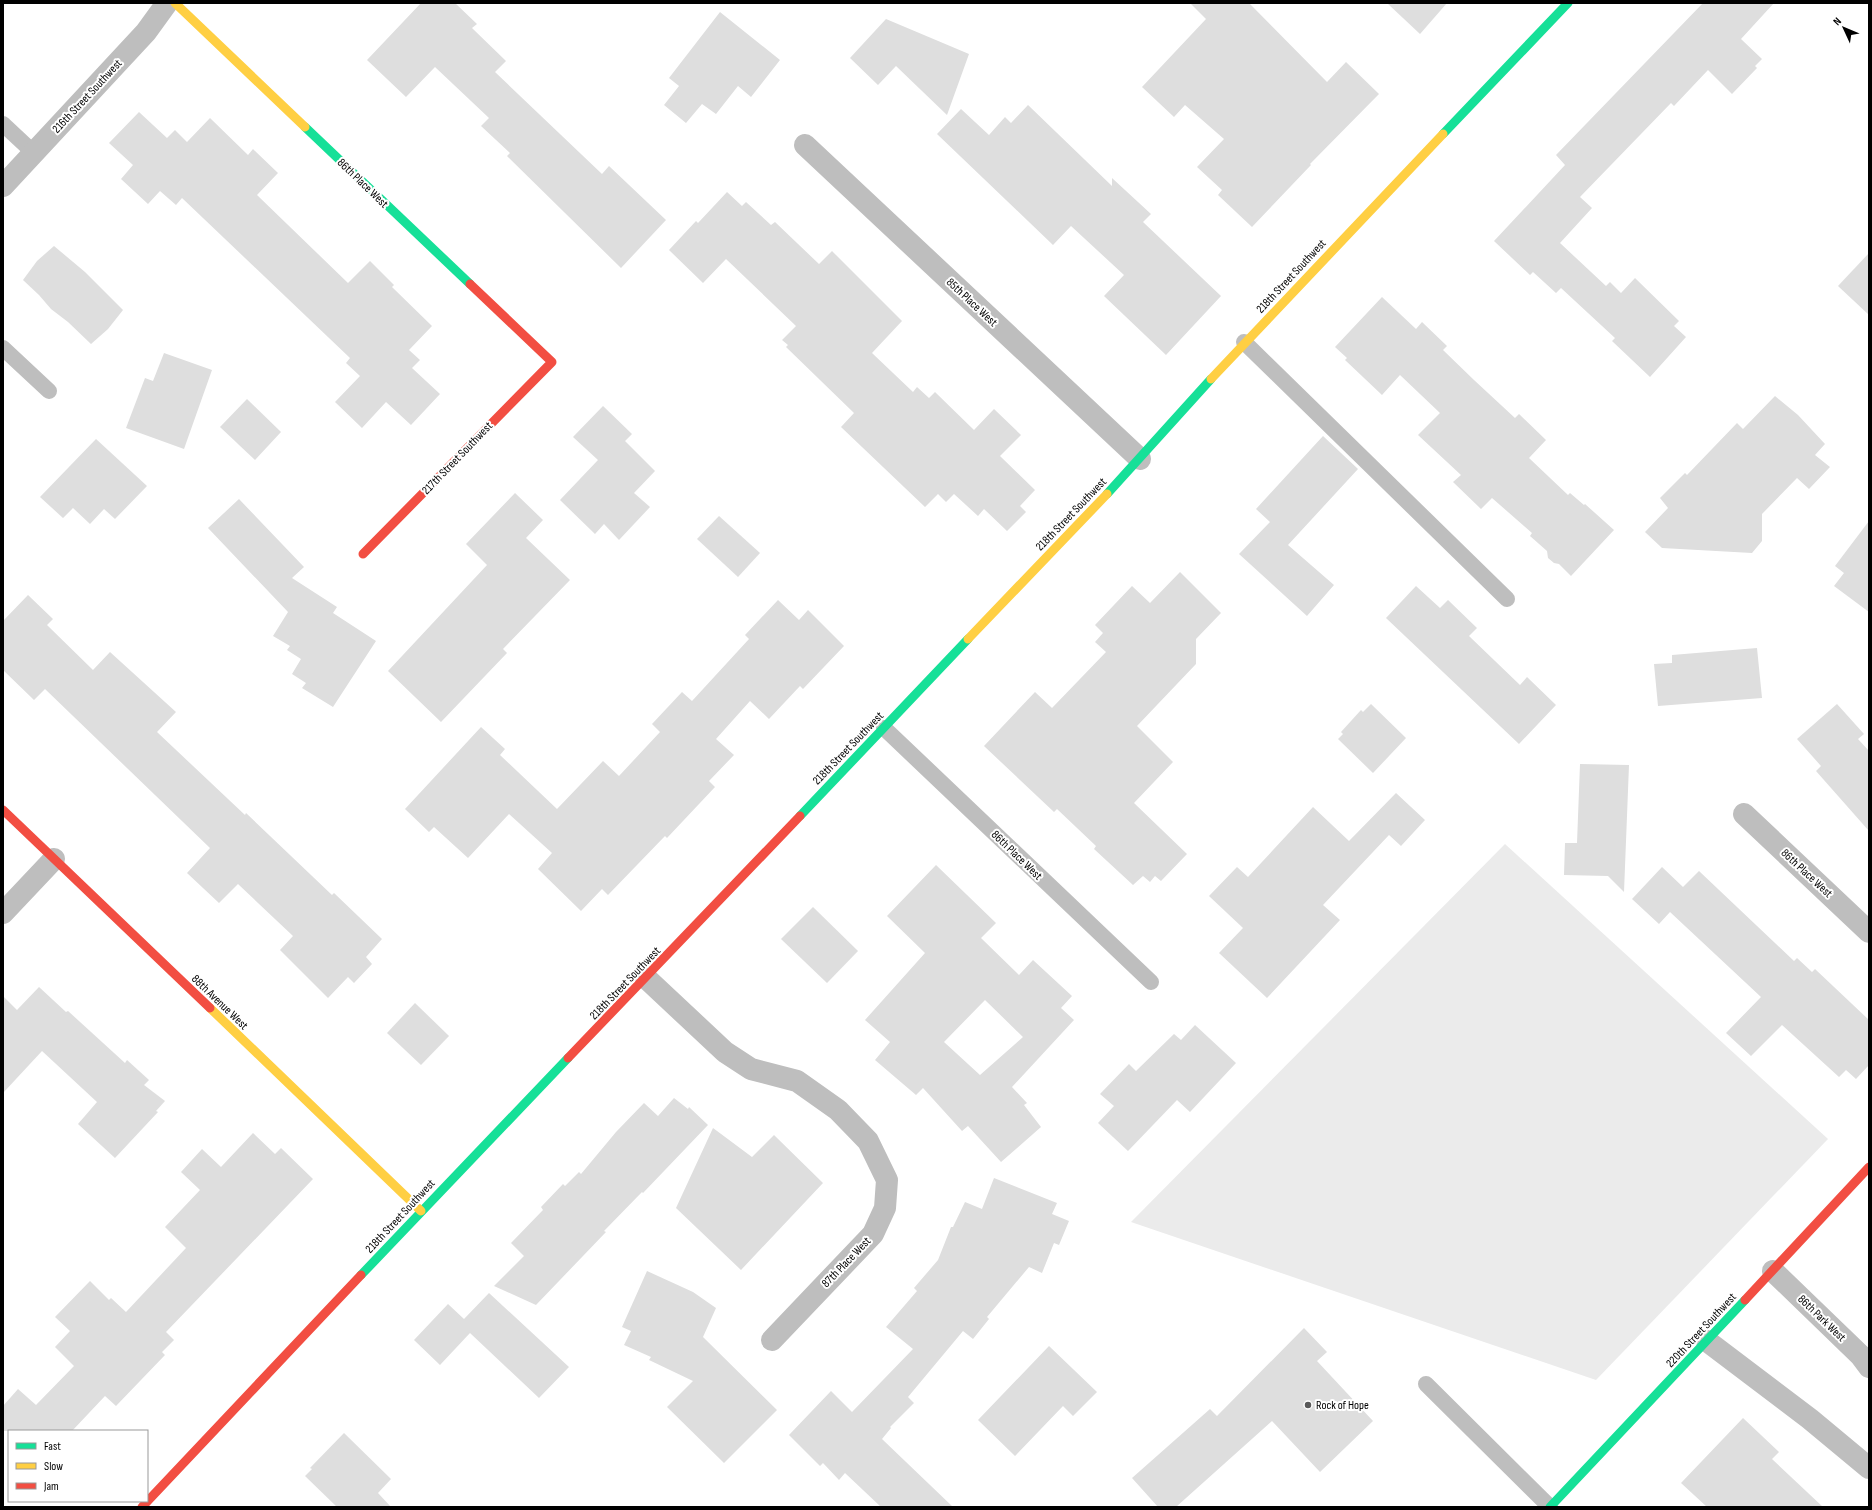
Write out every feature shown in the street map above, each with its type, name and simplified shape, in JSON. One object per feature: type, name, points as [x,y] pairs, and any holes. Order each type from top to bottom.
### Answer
[{"type":"street","name":"216th Street Southwest","points":[[3,186],[146,32],[167,3]]},
{"type":"street","name":"86th Place West","points":[[175,3],[552,362]]},
{"type":"street","name":"218th Street Southwest","points":[[148,1501],[421,1211],[646,978],[1140,459],[1244,342],[1568,3]]},
{"type":"street","name":"85th Place West","points":[[805,145],[1140,459]]},
{"type":"street","name":"217th Street Southwest","points":[[363,554],[552,362]]},
{"type":"street","name":"88th Avenue West","points":[[3,810],[421,1211]]},
{"type":"street","name":"86th Place West","points":[[1744,814],[1869,932]]},
{"type":"street","points":[[3,913],[54,859]]},
{"type":"street","name":"87th Place West","points":[[646,978],[725,1052],[751,1069],[797,1081],[838,1110],[868,1141],[887,1180],[885,1208],[872,1234],[772,1340]]},
{"type":"street","name":"220th Street Southwest","points":[[1550,1507],[1869,1167]]},
{"type":"street","name":"86th Park West","points":[[1773,1271],[1860,1355],[1869,1367]]},
{"type":"street","points":[[1707,1341],[1810,1419],[1869,1468]]},
{"type":"lane","points":[[3,124],[34,152]]},
{"type":"lane","points":[[1244,342],[1507,599]]},
{"type":"lane","points":[[3,348],[49,392]]},
{"type":"lane","name":"86th Place West","points":[[884,728],[1151,982]]},
{"type":"lane","points":[[1426,1384],[1550,1507]]},
{"type":"shaded area","points":[[1505,844],[1828,1139],[1596,1380],[1131,1222]]},
{"type":"building","points":[[421,3],[455,3],[477,24],[472,28],[506,61],[495,72],[602,174],[609,166],[666,220],[621,268],[507,156],[510,153],[481,126],[489,118],[435,67],[406,97],[367,60]]},
{"type":"building","points":[[1190,3],[1249,3],[1327,82],[1346,62],[1379,94],[1310,164],[1311,165],[1252,227],[1218,195],[1222,190],[1197,167],[1224,139],[1185,105],[1174,117],[1142,87],[1206,19]]},
{"type":"building","points":[[1387,3],[1447,3],[1420,34]]},
{"type":"building","points":[[1703,3],[1774,3],[1741,39],[1762,59],[1755,66],[1757,68],[1732,94],[1708,70],[1674,106],[1671,103],[1580,197],[1592,208],[1560,243],[1606,286],[1610,282],[1621,293],[1635,278],[1679,321],[1674,326],[1686,337],[1650,377],[1612,341],[1615,338],[1561,288],[1556,293],[1533,272],[1530,275],[1494,241],[1565,165],[1556,155]]},
{"type":"building","points":[[720,12],[780,60],[751,97],[738,86],[716,114],[702,104],[686,123],[664,105],[679,86],[669,78]]},
{"type":"building","points":[[886,19],[969,54],[947,115],[896,66],[878,85],[850,58]]},
{"type":"building","points":[[1028,105],[1112,186],[1112,178],[1151,214],[1143,222],[1221,296],[1166,355],[1104,296],[1124,275],[1071,226],[1053,245],[937,134],[961,109],[989,135],[1005,117],[1011,123]]},
{"type":"building","points":[[139,112],[167,138],[175,130],[187,142],[210,118],[248,155],[253,149],[278,173],[257,195],[348,283],[370,261],[394,285],[392,287],[432,326],[409,350],[420,360],[412,368],[440,394],[411,425],[386,402],[362,428],[335,402],[360,376],[346,363],[350,358],[182,198],[176,205],[160,191],[148,204],[121,179],[133,165],[109,143]]},
{"type":"building","points":[[727,192],[742,206],[746,202],[771,225],[775,222],[819,264],[832,251],[902,321],[872,353],[913,392],[917,387],[929,398],[935,392],[974,430],[994,409],[1021,435],[1000,456],[1035,490],[1020,506],[1026,512],[1007,531],[984,509],[978,516],[954,494],[946,502],[938,494],[925,507],[841,427],[854,413],[786,347],[788,345],[782,340],[796,326],[726,259],[703,283],[669,250],[696,221],[698,223]]},
{"type":"building","points":[[54,246],[85,272],[123,310],[108,329],[91,344],[68,322],[51,309],[23,280],[37,261]]},
{"type":"building","points":[[1869,253],[1869,315],[1838,286]]},
{"type":"building","points":[[1382,297],[1416,329],[1422,322],[1447,346],[1443,350],[1474,380],[1515,418],[1519,414],[1546,440],[1529,458],[1568,495],[1570,493],[1584,505],[1585,504],[1614,530],[1571,576],[1559,564],[1554,563],[1548,558],[1547,551],[1530,536],[1532,533],[1492,498],[1481,509],[1453,482],[1461,475],[1418,435],[1440,413],[1400,375],[1382,395],[1345,360],[1347,358],[1335,347]]},
{"type":"building","points":[[164,353],[212,370],[184,449],[126,428],[145,378],[153,381]]},
{"type":"building","points":[[1775,396],[1798,415],[1825,444],[1815,455],[1830,467],[1809,489],[1797,478],[1762,514],[1762,541],[1752,553],[1662,548],[1645,532],[1668,508],[1660,498],[1685,473],[1687,475],[1737,423],[1743,429]]},
{"type":"building","points":[[247,399],[281,432],[255,460],[220,427]]},
{"type":"building","points":[[603,406],[632,434],[625,441],[655,471],[634,493],[650,507],[619,540],[604,524],[595,534],[560,500],[598,460],[573,437]]},
{"type":"building","points":[[1323,436],[1358,469],[1288,545],[1334,585],[1307,616],[1239,554],[1270,522],[1256,509]]},
{"type":"building","points":[[96,439],[147,486],[115,519],[104,509],[90,524],[73,508],[63,518],[40,497]]},
{"type":"building","points":[[515,493],[543,520],[526,538],[570,580],[503,649],[507,653],[441,722],[388,671],[487,565],[466,544]]},
{"type":"building","points":[[239,499],[304,567],[292,578],[337,607],[333,613],[376,641],[333,707],[302,688],[306,683],[292,674],[301,659],[287,650],[290,646],[273,636],[288,612],[208,528]]},
{"type":"building","points":[[719,516],[760,553],[738,577],[697,539]]},
{"type":"building","points":[[1869,521],[1869,612],[1834,586],[1844,573],[1835,566]]},
{"type":"building","points":[[1180,572],[1221,613],[1196,639],[1196,664],[1137,726],[1173,762],[1134,803],[1187,854],[1161,881],[1155,876],[1150,882],[1143,876],[1133,885],[1094,849],[1096,846],[1057,809],[1054,812],[984,746],[1035,692],[1052,708],[1106,652],[1095,642],[1103,633],[1095,625],[1132,586],[1150,603]]},
{"type":"building","points":[[1416,586],[1440,608],[1448,600],[1477,628],[1469,636],[1520,685],[1527,677],[1556,705],[1519,744],[1386,618]]},
{"type":"building","points":[[28,595],[53,619],[47,625],[93,670],[110,652],[176,712],[157,732],[245,815],[246,813],[332,895],[334,893],[382,939],[366,957],[372,964],[354,983],[348,977],[328,998],[280,950],[293,936],[238,884],[219,903],[187,873],[210,848],[45,689],[34,700],[3,670],[3,621]]},
{"type":"building","points":[[778,600],[799,620],[808,610],[844,646],[803,689],[800,686],[769,719],[750,701],[716,739],[734,755],[709,781],[715,787],[667,838],[665,836],[608,895],[602,889],[581,911],[538,869],[552,853],[509,814],[468,858],[434,827],[429,832],[405,809],[481,727],[505,749],[500,755],[557,809],[603,761],[619,776],[660,732],[652,724],[682,692],[692,701],[749,639],[745,635]]},
{"type":"building","points":[[1757,648],[1762,698],[1658,706],[1654,664],[1672,663],[1672,655]]},
{"type":"building","points":[[1371,704],[1406,738],[1373,773],[1338,739],[1343,734],[1341,732],[1361,710],[1363,712]]},
{"type":"building","points":[[1837,704],[1864,734],[1858,739],[1869,751],[1869,831],[1816,771],[1821,766],[1797,739]]},
{"type":"building","points":[[1580,764],[1629,765],[1624,892],[1608,876],[1564,875],[1565,843],[1577,843]]},
{"type":"building","points":[[1396,793],[1425,820],[1401,846],[1389,835],[1323,905],[1340,920],[1267,998],[1219,953],[1243,928],[1209,896],[1237,867],[1248,877],[1313,807],[1349,841]]},
{"type":"building","points":[[936,865],[996,923],[981,938],[1019,975],[1033,960],[1072,996],[1061,1008],[1074,1020],[1012,1087],[1027,1103],[1024,1105],[1041,1127],[1001,1162],[968,1126],[962,1131],[923,1088],[916,1095],[875,1060],[890,1042],[865,1020],[925,953],[887,916]],"holes":[[[985,1000],[1023,1037],[980,1075],[944,1042]]]},
{"type":"building","points":[[1662,867],[1683,887],[1699,871],[1794,961],[1797,958],[1812,972],[1815,969],[1869,1020],[1869,1065],[1856,1079],[1846,1070],[1839,1077],[1782,1025],[1751,1056],[1726,1033],[1761,997],[1670,912],[1659,924],[1632,899]]},
{"type":"building","points":[[813,907],[858,951],[827,983],[781,939]]},
{"type":"building","points":[[39,987],[66,1012],[68,1011],[125,1063],[127,1060],[149,1080],[144,1085],[165,1101],[156,1111],[158,1112],[115,1158],[78,1124],[97,1102],[42,1051],[3,1093],[3,996],[17,1010]]},
{"type":"building","points":[[415,1003],[449,1036],[421,1065],[387,1033]]},
{"type":"building","points":[[1195,1025],[1236,1063],[1190,1112],[1177,1100],[1128,1151],[1098,1123],[1114,1106],[1100,1094],[1129,1064],[1136,1071],[1174,1034],[1181,1040]]},
{"type":"building","points":[[674,1098],[688,1109],[689,1107],[708,1125],[643,1193],[642,1192],[604,1231],[606,1232],[536,1305],[494,1286],[524,1256],[511,1243],[543,1210],[541,1207],[563,1184],[565,1186],[579,1172],[581,1174],[616,1132],[644,1103],[658,1116]]},
{"type":"building","points":[[713,1128],[752,1157],[774,1135],[823,1183],[741,1270],[676,1208]]},
{"type":"building","points":[[253,1133],[275,1154],[281,1148],[313,1179],[166,1332],[174,1340],[162,1352],[165,1355],[116,1406],[105,1396],[73,1430],[3,1431],[3,1406],[18,1389],[36,1405],[74,1366],[55,1347],[70,1331],[55,1317],[90,1281],[109,1300],[111,1298],[126,1312],[186,1248],[165,1227],[200,1190],[181,1172],[202,1149],[221,1167]]},
{"type":"building","points":[[994,1178],[1057,1203],[1052,1214],[1069,1221],[1059,1245],[1054,1243],[1042,1273],[1029,1267],[987,1317],[989,1319],[973,1339],[963,1331],[908,1397],[914,1403],[890,1427],[891,1428],[882,1439],[953,1507],[881,1507],[845,1473],[839,1480],[823,1463],[820,1466],[789,1435],[831,1391],[852,1412],[913,1349],[886,1327],[917,1291],[914,1288],[938,1260],[951,1227],[953,1227],[965,1202],[982,1209]]},
{"type":"building","points":[[647,1271],[693,1292],[716,1308],[703,1337],[777,1410],[724,1463],[667,1407],[693,1381],[649,1360],[651,1357],[624,1345],[631,1331],[622,1327]]},
{"type":"building","points":[[489,1293],[569,1367],[539,1398],[470,1333],[440,1365],[414,1340],[448,1304],[464,1319]]},
{"type":"building","points":[[1304,1328],[1327,1352],[1317,1361],[1373,1421],[1320,1472],[1272,1421],[1176,1507],[1158,1507],[1132,1478],[1210,1409],[1217,1416]]},
{"type":"building","points":[[1049,1346],[1097,1392],[1073,1416],[1063,1406],[1015,1456],[978,1420]]},
{"type":"building","points":[[1743,1418],[1779,1452],[1772,1459],[1823,1507],[1707,1507],[1681,1483]]},
{"type":"building","points":[[344,1433],[391,1479],[378,1493],[391,1507],[337,1507],[305,1476],[312,1469],[310,1468]]},
{"type":"traffic: fast","points":[[1443,134],[1568,3]]},
{"type":"traffic: fast","points":[[305,127],[470,284]]},
{"type":"traffic: fast","points":[[1107,494],[1211,379]]},
{"type":"traffic: fast","points":[[800,816],[968,639]]},
{"type":"traffic: fast","points":[[361,1275],[568,1058]]},
{"type":"traffic: fast","points":[[1550,1507],[1745,1300]]},
{"type":"traffic: slow","points":[[175,3],[305,127]]},
{"type":"traffic: slow","points":[[1211,379],[1443,134]]},
{"type":"traffic: slow","points":[[968,639],[1107,494]]},
{"type":"traffic: slow","points":[[210,1008],[421,1211]]},
{"type":"traffic: jam","points":[[363,554],[552,362],[470,284]]},
{"type":"traffic: jam","points":[[3,810],[210,1008]]},
{"type":"traffic: jam","points":[[568,1058],[800,816]]},
{"type":"traffic: jam","points":[[1745,1300],[1869,1167]]},
{"type":"traffic: jam","points":[[148,1501],[361,1275]]},
{"type":"traffic: jam","points":[[142,1507],[147,1502]]},
{"type":"place","name":"Rock of Hope","points":[[1308,1405]]}]
